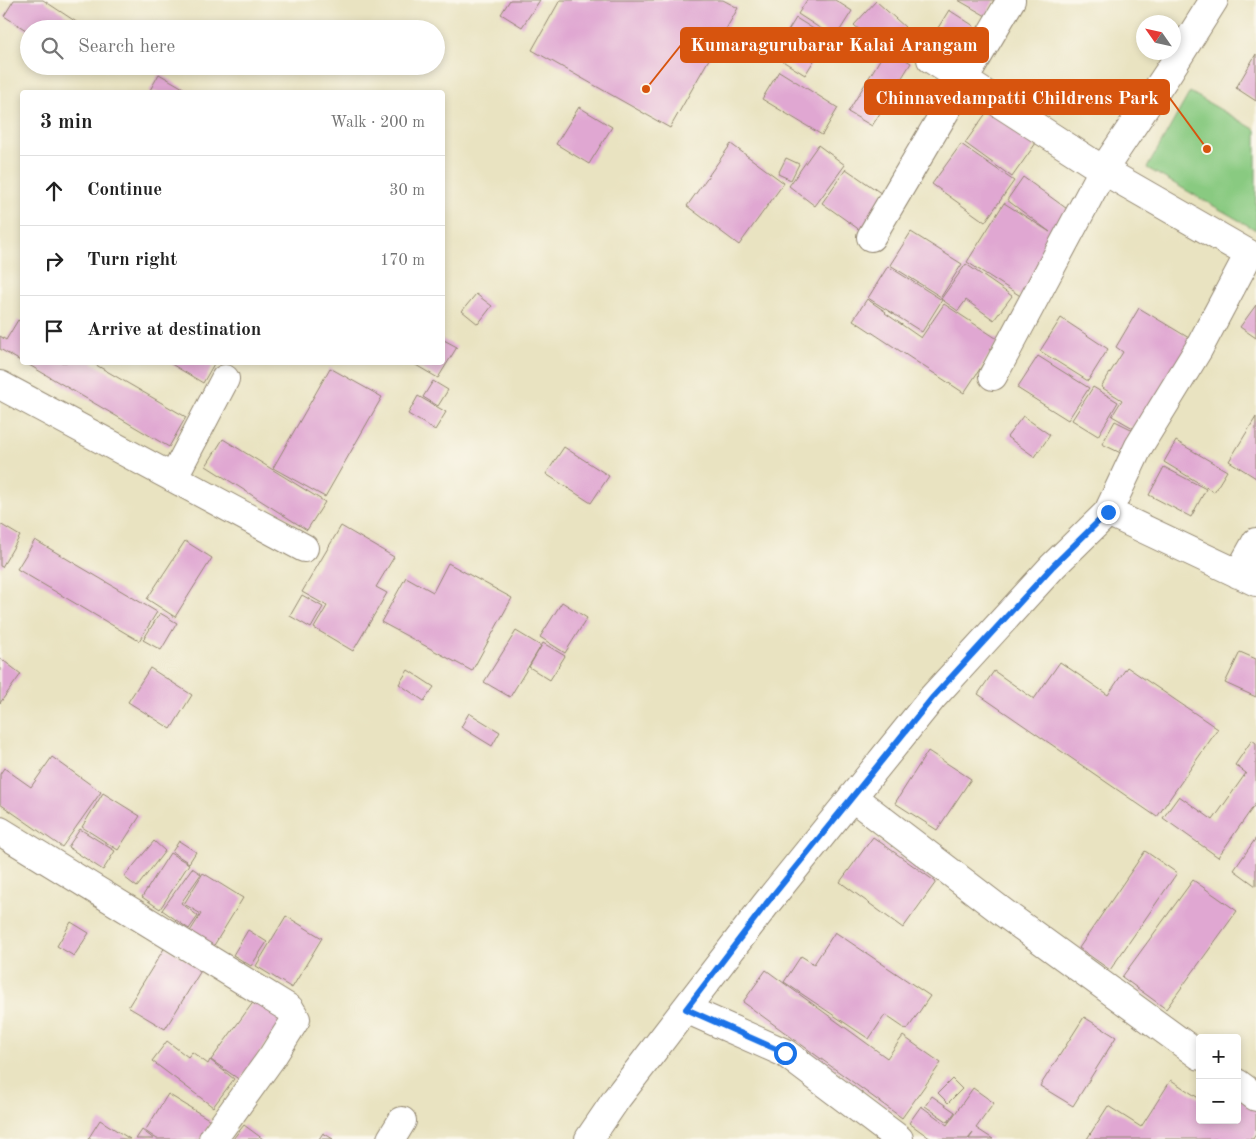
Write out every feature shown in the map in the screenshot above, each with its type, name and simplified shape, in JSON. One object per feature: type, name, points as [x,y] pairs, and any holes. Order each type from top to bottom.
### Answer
[{"type":"street","points":[[870,237],[1010,0]]},
{"type":"street","points":[[994,376],[1103,170],[1214,0]]},
{"type":"street","points":[[589,1139],[617,1098],[766,904],[933,697],[1053,566],[1108,512],[1139,446],[1198,350],[1252,256],[1103,170],[931,59]]},
{"type":"street","points":[[173,478],[225,379]]},
{"type":"street","points":[[0,385],[304,548]]},
{"type":"street","points":[[1108,512],[1247,578],[1256,542]]},
{"type":"street","points":[[852,797],[1004,913],[1196,1053]]},
{"type":"street","points":[[0,831],[290,1009],[296,1019],[272,1057],[213,1139]]},
{"type":"street","points":[[686,1009],[785,1053],[899,1139]]},
{"type":"street","points":[[1241,1086],[1256,1096]]},
{"type":"green space","points":[[1190,92],[1256,130],[1256,230],[1147,168]]},
{"type":"building","points":[[14,0],[43,0],[73,20],[20,20],[20,26],[4,16]]},
{"type":"building","points":[[510,0],[540,0],[522,27],[501,14]]},
{"type":"building","points":[[560,0],[723,0],[738,8],[670,128],[532,50]]},
{"type":"building","points":[[807,0],[835,0],[852,11],[835,38],[798,14]]},
{"type":"building","points":[[958,0],[994,0],[986,16]]},
{"type":"building","points":[[876,1],[905,27],[883,51],[854,25]]},
{"type":"building","points":[[949,10],[974,26],[958,52],[933,36]]},
{"type":"building","points":[[796,18],[828,38],[805,75],[773,55]]},
{"type":"building","points":[[887,48],[911,63],[872,126],[848,112]]},
{"type":"building","points":[[1256,54],[1256,101],[1236,88]]},
{"type":"building","points":[[779,71],[838,108],[822,135],[762,99]]},
{"type":"building","points":[[158,75],[161,75],[187,90],[150,90]]},
{"type":"building","points":[[579,107],[612,127],[589,164],[556,144]]},
{"type":"building","points":[[989,109],[1036,143],[1012,177],[965,143]]},
{"type":"building","points":[[731,144],[784,183],[739,245],[687,206]]},
{"type":"building","points":[[961,144],[1014,181],[985,222],[932,184]]},
{"type":"building","points":[[818,145],[845,165],[815,206],[789,186]]},
{"type":"building","points":[[786,158],[799,164],[791,180],[778,174]]},
{"type":"building","points":[[846,169],[888,198],[864,233],[822,203]]},
{"type":"building","points":[[1023,177],[1070,211],[1022,297],[967,262],[1004,203],[1050,232],[1007,200]]},
{"type":"building","points":[[911,232],[962,264],[941,297],[890,265]]},
{"type":"building","points":[[966,264],[1012,296],[994,320],[966,300],[958,311],[941,299]]},
{"type":"building","points":[[888,266],[942,300],[922,332],[868,298]]},
{"type":"building","points":[[476,294],[492,306],[478,324],[462,311]]},
{"type":"building","points":[[867,299],[921,338],[944,304],[999,340],[964,393],[853,320]]},
{"type":"building","points":[[1256,305],[1256,338],[1240,327]]},
{"type":"building","points":[[1139,308],[1194,341],[1140,432],[1112,416],[1122,400],[1101,387],[1123,352],[1116,347]]},
{"type":"building","points":[[1061,318],[1108,349],[1088,381],[1040,351]]},
{"type":"building","points":[[18,320],[20,322],[20,361],[0,349],[0,336],[6,340]]},
{"type":"building","points":[[445,341],[457,347],[438,378],[416,365],[445,365]]},
{"type":"building","points":[[1038,356],[1089,388],[1068,420],[1017,388]]},
{"type":"building","points":[[29,365],[96,365],[186,417],[169,447]]},
{"type":"building","points":[[173,365],[213,365],[203,383]]},
{"type":"building","points":[[330,368],[382,397],[325,497],[273,468]]},
{"type":"building","points":[[433,381],[448,390],[438,406],[423,397]]},
{"type":"building","points":[[1093,387],[1118,402],[1098,436],[1072,420]]},
{"type":"building","points":[[418,396],[446,412],[435,430],[408,414]]},
{"type":"building","points":[[1023,416],[1050,435],[1035,457],[1007,437]]},
{"type":"building","points":[[1256,417],[1256,478],[1229,461]]},
{"type":"building","points":[[1115,421],[1141,434],[1129,457],[1102,444]]},
{"type":"building","points":[[223,439],[325,502],[307,530],[206,466]]},
{"type":"building","points":[[1176,441],[1227,471],[1214,492],[1164,462]]},
{"type":"building","points":[[564,447],[609,476],[591,503],[546,474]]},
{"type":"building","points":[[1164,467],[1206,489],[1191,517],[1149,495]]},
{"type":"building","points":[[0,524],[20,536],[2,567],[0,566]]},
{"type":"building","points":[[341,526],[394,557],[376,587],[387,593],[353,651],[314,628],[327,606],[302,592]]},
{"type":"building","points":[[35,540],[157,612],[139,641],[17,569]]},
{"type":"building","points":[[185,541],[212,558],[175,617],[147,599]]},
{"type":"building","points":[[448,563],[512,598],[472,671],[381,622],[406,577],[433,592]]},
{"type":"building","points":[[302,595],[323,607],[311,628],[290,616]]},
{"type":"building","points":[[562,602],[587,618],[565,653],[540,637]]},
{"type":"building","points":[[160,613],[177,623],[161,650],[143,640]]},
{"type":"building","points":[[516,631],[541,646],[510,697],[484,682]]},
{"type":"building","points":[[543,643],[565,656],[550,680],[529,667]]},
{"type":"building","points":[[1240,652],[1256,659],[1256,697],[1225,683]]},
{"type":"building","points":[[0,658],[21,674],[0,703]]},
{"type":"building","points":[[1060,662],[1108,695],[1127,667],[1218,729],[1157,817],[978,694],[994,671],[1034,699]]},
{"type":"building","points":[[150,668],[192,695],[171,729],[128,702]]},
{"type":"building","points":[[408,670],[434,687],[424,701],[399,684]]},
{"type":"building","points":[[469,713],[500,732],[492,746],[461,727]]},
{"type":"building","points":[[1252,740],[1256,743],[1256,803],[1218,857],[1163,818],[1179,796],[1213,820],[1246,773],[1235,765]]},
{"type":"building","points":[[928,751],[971,779],[937,830],[895,803]]},
{"type":"building","points":[[52,757],[101,792],[62,847],[0,804],[0,774],[4,768],[31,787]]},
{"type":"building","points":[[103,793],[140,816],[118,850],[82,827]]},
{"type":"building","points":[[80,829],[115,851],[103,870],[68,847]]},
{"type":"building","points":[[873,837],[936,882],[903,928],[840,882]]},
{"type":"building","points":[[1256,838],[1256,886],[1234,870]]},
{"type":"building","points":[[154,841],[165,851],[137,887],[124,877]]},
{"type":"building","points":[[179,841],[196,852],[189,863],[172,852]]},
{"type":"building","points":[[1145,851],[1177,873],[1110,970],[1079,948]]},
{"type":"building","points":[[170,853],[189,864],[160,909],[142,897]]},
{"type":"building","points":[[192,868],[201,874],[181,903],[198,916],[189,929],[162,910]]},
{"type":"building","points":[[203,873],[243,898],[213,947],[189,933],[201,914],[184,904]]},
{"type":"building","points":[[1193,880],[1237,911],[1166,1009],[1122,977]]},
{"type":"building","points":[[286,916],[322,938],[292,988],[256,966]]},
{"type":"building","points":[[71,922],[89,933],[74,956],[57,946]]},
{"type":"building","points":[[248,930],[267,942],[251,966],[233,955]]},
{"type":"building","points":[[835,932],[930,996],[907,1030],[885,1015],[869,1039],[784,982],[801,956],[814,964]]},
{"type":"building","points":[[165,947],[202,969],[165,1029],[128,1007]]},
{"type":"building","points":[[766,970],[887,1058],[903,1036],[941,1063],[902,1118],[743,1002]]},
{"type":"building","points":[[257,997],[285,1017],[240,1080],[211,1060]]},
{"type":"building","points":[[1084,1017],[1116,1037],[1073,1106],[1040,1086]]},
{"type":"building","points":[[167,1041],[188,1057],[192,1052],[208,1064],[210,1060],[234,1079],[213,1107],[152,1061]]},
{"type":"building","points":[[952,1079],[962,1089],[948,1103],[938,1093]]},
{"type":"building","points":[[1171,1080],[1196,1096],[1196,1124],[1241,1124],[1241,1100],[1256,1108],[1256,1134],[1253,1139],[1087,1139],[1108,1106],[1141,1127]]},
{"type":"building","points":[[973,1088],[994,1103],[976,1128],[993,1139],[969,1139],[973,1133],[968,1139],[931,1139],[909,1123],[921,1106],[947,1125]]},
{"type":"building","points":[[168,1094],[212,1121],[201,1139],[157,1139],[145,1131]]},
{"type":"building","points":[[932,1096],[955,1112],[948,1122],[925,1106]]},
{"type":"building","points":[[100,1120],[130,1139],[88,1139]]},
{"type":"building","points":[[244,1125],[263,1139],[233,1139]]},
{"type":"building","points":[[142,1130],[154,1139],[136,1139]]},
{"type":"building","points":[[323,1133],[333,1139],[319,1139]]},
{"type":"place","name":"Kumaragurubarar Kalai Arangam","points":[[646,89]]},
{"type":"place","name":"Chinnavedampatti Childrens Park","points":[[1207,149]]},
{"type":"route","points":[[785,1053],[686,1009],[766,904],[933,697],[1053,566],[1108,512]]}]
